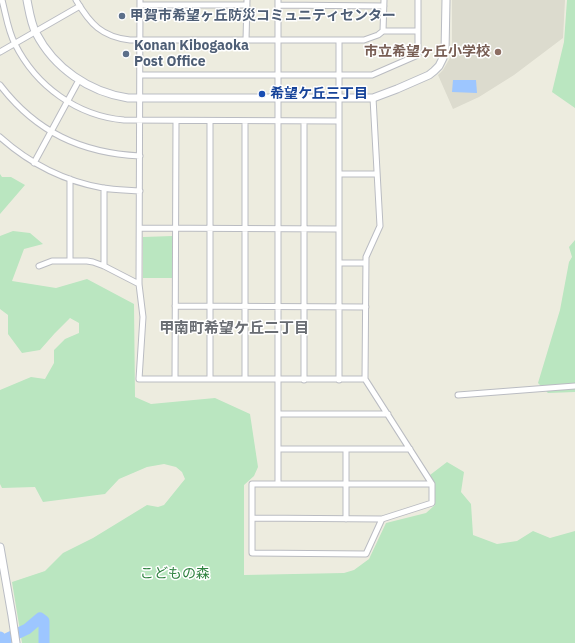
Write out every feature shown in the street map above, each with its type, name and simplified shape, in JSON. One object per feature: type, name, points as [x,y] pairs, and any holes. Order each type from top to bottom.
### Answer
[{"type":"street","points":[[2,0],[14,43],[33,72],[50,90],[67,102],[87,112],[109,118],[140,121],[339,121]]},
{"type":"street","points":[[27,0],[35,32],[46,50],[70,74],[100,90],[118,96],[140,98],[373,98],[425,77],[439,66],[446,46],[446,0]]},
{"type":"street","points":[[76,0],[89,20],[100,30],[119,38],[140,40],[364,40],[378,35],[383,31],[418,31]]},
{"type":"street","points":[[383,31],[384,0]]},
{"type":"street","points":[[140,75],[372,75],[418,55],[418,0]]},
{"type":"street","points":[[246,40],[247,3],[140,3],[139,284],[143,318],[139,379],[365,379]]},
{"type":"street","points":[[278,484],[278,3],[384,6]]},
{"type":"street","points":[[0,52],[80,6]]},
{"type":"street","points":[[339,380],[340,40]]},
{"type":"street","points":[[34,163],[79,80]]},
{"type":"street","points":[[0,85],[16,104],[51,131],[75,143],[97,150],[122,155],[140,156]]},
{"type":"street","points":[[252,518],[382,519],[432,503],[432,484],[365,379],[365,263],[368,251],[380,226],[373,98]]},
{"type":"street","points":[[175,379],[176,121]]},
{"type":"street","points":[[210,121],[210,379]]},
{"type":"street","points":[[245,121],[245,379]]},
{"type":"street","points":[[304,121],[304,380]]},
{"type":"street","points":[[0,137],[34,163],[70,179],[104,188],[140,191]]},
{"type":"street","points":[[339,174],[377,174]]},
{"type":"street","points":[[70,179],[70,262]]},
{"type":"street","points":[[104,188],[104,266]]},
{"type":"street","points":[[140,228],[339,229]]},
{"type":"street","points":[[39,266],[52,261],[93,262],[139,284]]},
{"type":"street","points":[[339,263],[365,263]]},
{"type":"street","points":[[175,306],[366,307]]},
{"type":"street","points":[[458,395],[575,386]]},
{"type":"street","points":[[278,414],[388,414]]},
{"type":"street","points":[[278,449],[410,450]]},
{"type":"street","points":[[346,449],[346,519]]},
{"type":"street","points":[[382,519],[366,554],[252,553],[252,484],[432,484]]},
{"type":"street","points":[[0,547],[16,643]]},
{"type":"shaded area","name":"市立希望ヶ丘小学校","points":[[452,0],[565,0],[563,38],[514,75],[479,97],[453,109],[438,75],[443,70],[450,58],[452,46]]},
{"type":"green space","points":[[567,0],[575,0],[575,108],[552,92],[564,42]]},
{"type":"green space","points":[[0,174],[2,177],[11,177],[25,185],[0,214]]},
{"type":"green space","name":"こどもの森","points":[[13,231],[30,233],[43,244],[24,249],[12,281],[56,288],[87,279],[134,304],[135,397],[151,404],[215,398],[250,414],[258,467],[254,476],[244,485],[244,575],[344,573],[354,570],[369,559],[386,523],[426,513],[435,505],[435,484],[430,475],[447,462],[464,472],[461,492],[471,504],[473,535],[497,544],[517,541],[533,531],[550,538],[575,531],[575,643],[22,643],[12,582],[45,571],[63,553],[93,538],[147,505],[158,507],[164,505],[185,479],[182,472],[176,467],[164,464],[147,467],[119,479],[105,494],[43,502],[35,487],[2,488],[0,484],[0,390],[31,377],[45,379],[54,363],[54,350],[65,339],[79,333],[79,323],[70,318],[40,350],[22,353],[8,334],[8,315],[0,309],[0,236]]},
{"type":"green space","points":[[173,236],[172,278],[143,278],[143,237]]},
{"type":"green space","points":[[575,240],[575,392],[548,393],[538,383],[560,310],[569,262],[572,257],[569,247]]},
{"type":"water","points":[[453,80],[476,80],[477,93],[452,92]]},
{"type":"waterway","points":[[0,637],[2,641],[27,629],[40,618],[44,621],[44,643]]},
{"type":"place","name":"甲賀市希望ヶ丘防災コミュニティセンター","points":[[122,16]]},
{"type":"place","name":"市立希望ヶ丘小学校","points":[[498,52]]},
{"type":"place","name":"Konan Kibogaoka Post Office","points":[[126,54]]},
{"type":"place","name":"希望ケ丘三丁目","points":[[262,94]]},
{"type":"district","name":"甲南町希望ケ丘二丁目","points":[[234,329]]}]
